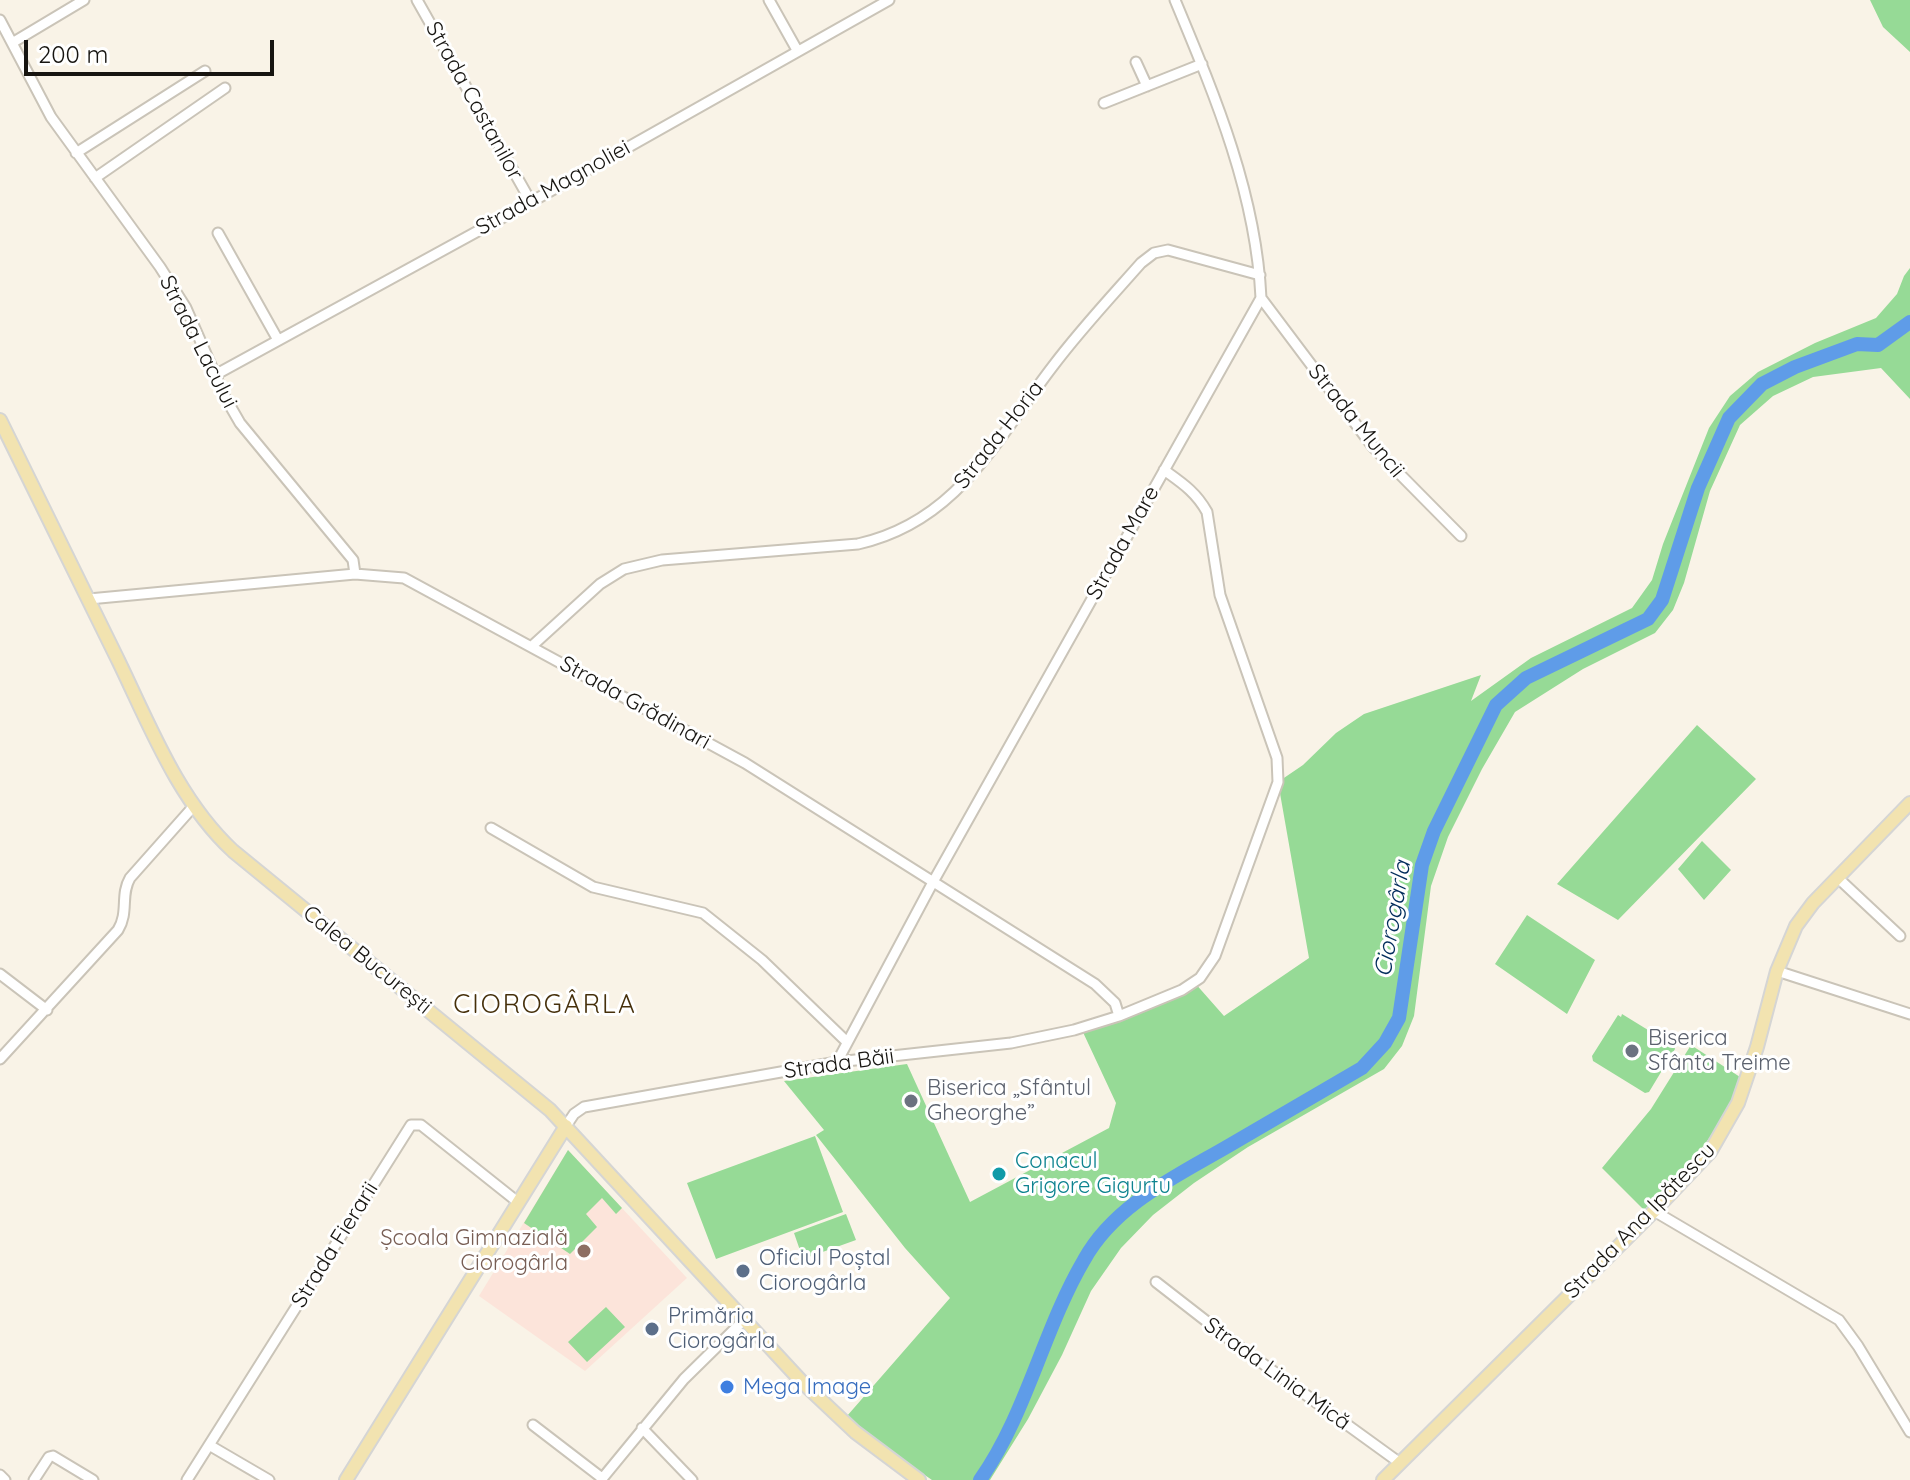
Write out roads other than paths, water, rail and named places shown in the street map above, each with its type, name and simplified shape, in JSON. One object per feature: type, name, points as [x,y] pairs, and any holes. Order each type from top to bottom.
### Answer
[{"type":"main road","name":"Calea București","points":[[0,420],[193,807],[208,827],[233,851],[537,1098],[836,1415],[919,1480]]},
{"type":"main road","name":"Strada Ana Ipătescu","points":[[1383,1480],[1701,1164],[1733,1116],[1757,1047],[1777,971],[1796,926],[1910,803]]},
{"type":"main road","points":[[346,1480],[566,1126]]},
{"type":"street","points":[[12,43],[84,0]]},
{"type":"street","name":"Strada Castanilor","points":[[417,0],[531,202]]},
{"type":"street","points":[[769,0],[797,50]]},
{"type":"street","name":"Strada Magnoliei","points":[[215,375],[531,202],[889,0]]},
{"type":"street","points":[[1175,0],[1202,64],[1246,193],[1261,298]]},
{"type":"street","name":"Strada Lacului","points":[[0,20],[46,109],[186,308],[240,423],[353,560],[355,574]]},
{"type":"street","points":[[1136,62],[1147,86]]},
{"type":"street","points":[[1104,103],[1202,64]]},
{"type":"street","points":[[76,153],[205,71]]},
{"type":"street","points":[[95,178],[225,88]]},
{"type":"street","points":[[218,233],[278,340]]},
{"type":"street","name":"Strada Horia","points":[[532,646],[600,584],[624,569],[662,560],[858,544],[922,520],[972,474],[1071,343],[1141,263],[1154,253],[1168,250],[1260,275]]},
{"type":"street","name":"Strada Mare","points":[[837,1062],[933,882],[1261,298]]},
{"type":"street","name":"Strada Muncii","points":[[1261,298],[1373,447],[1461,536]]},
{"type":"street","name":"Strada Băii","points":[[566,1126],[574,1114],[584,1107],[837,1062],[1011,1043],[1074,1030],[1119,1016],[1182,990],[1200,978],[1215,956],[1278,782],[1278,771],[1270,738],[1220,595],[1207,512],[1188,487],[1164,470]]},
{"type":"street","name":"Strada Grădinari","points":[[89,599],[355,574],[404,578],[745,763],[1095,984],[1115,1003],[1119,1016]]},
{"type":"street","points":[[0,1059],[118,930],[124,920],[124,891],[130,878],[193,807]]},
{"type":"street","points":[[491,828],[593,887],[703,913],[762,960],[847,1042]]},
{"type":"street","points":[[1838,878],[1900,936]]},
{"type":"street","points":[[1777,971],[1910,1014]]},
{"type":"street","points":[[0,974],[47,1010]]},
{"type":"street","name":"Strada Fierarii","points":[[187,1480],[411,1125],[421,1125],[519,1203]]},
{"type":"street","points":[[1654,1211],[1839,1320],[1910,1432]]},
{"type":"street","name":"Strada Linia Mică","points":[[1156,1282],[1226,1338],[1400,1463]]},
{"type":"street","points":[[533,1425],[601,1479],[684,1379],[745,1319]]},
{"type":"street","points":[[642,1428],[692,1480]]},
{"type":"street","points":[[209,1445],[269,1480]]},
{"type":"street","points":[[34,1480],[49,1457],[53,1456],[93,1480]]},
{"type":"street","points":[[0,1475],[5,1480]]},
{"type":"waterway","name":"Ciorogârla","points":[[980,1480],[1010,1427],[1070,1287],[1097,1240],[1112,1223],[1169,1180],[1362,1068],[1385,1043],[1399,1018],[1422,865],[1434,831],[1496,705],[1526,678],[1648,619],[1662,600],[1698,488],[1729,418],[1762,384],[1795,367],[1857,344],[1878,345],[1910,322]]},
{"type":"place","name":"Biserica Sfânta Treime","points":[[1632,1051]]},
{"type":"place","name":"Biserica „Sfântul Gheorghe”","points":[[911,1101]]},
{"type":"place","name":"Conacul Grigore Gigurtu","points":[[999,1174]]},
{"type":"place","name":"Școala Gimnazială Ciorogârla","points":[[584,1251]]},
{"type":"place","name":"Oficiul Poștal Ciorogârla","points":[[743,1271]]},
{"type":"place","name":"Primăria Ciorogârla","points":[[652,1329]]},
{"type":"place","name":"Mega Image","points":[[727,1387]]},
{"type":"district","name":"CIOROGÂRLA","points":[[545,1005]]}]
